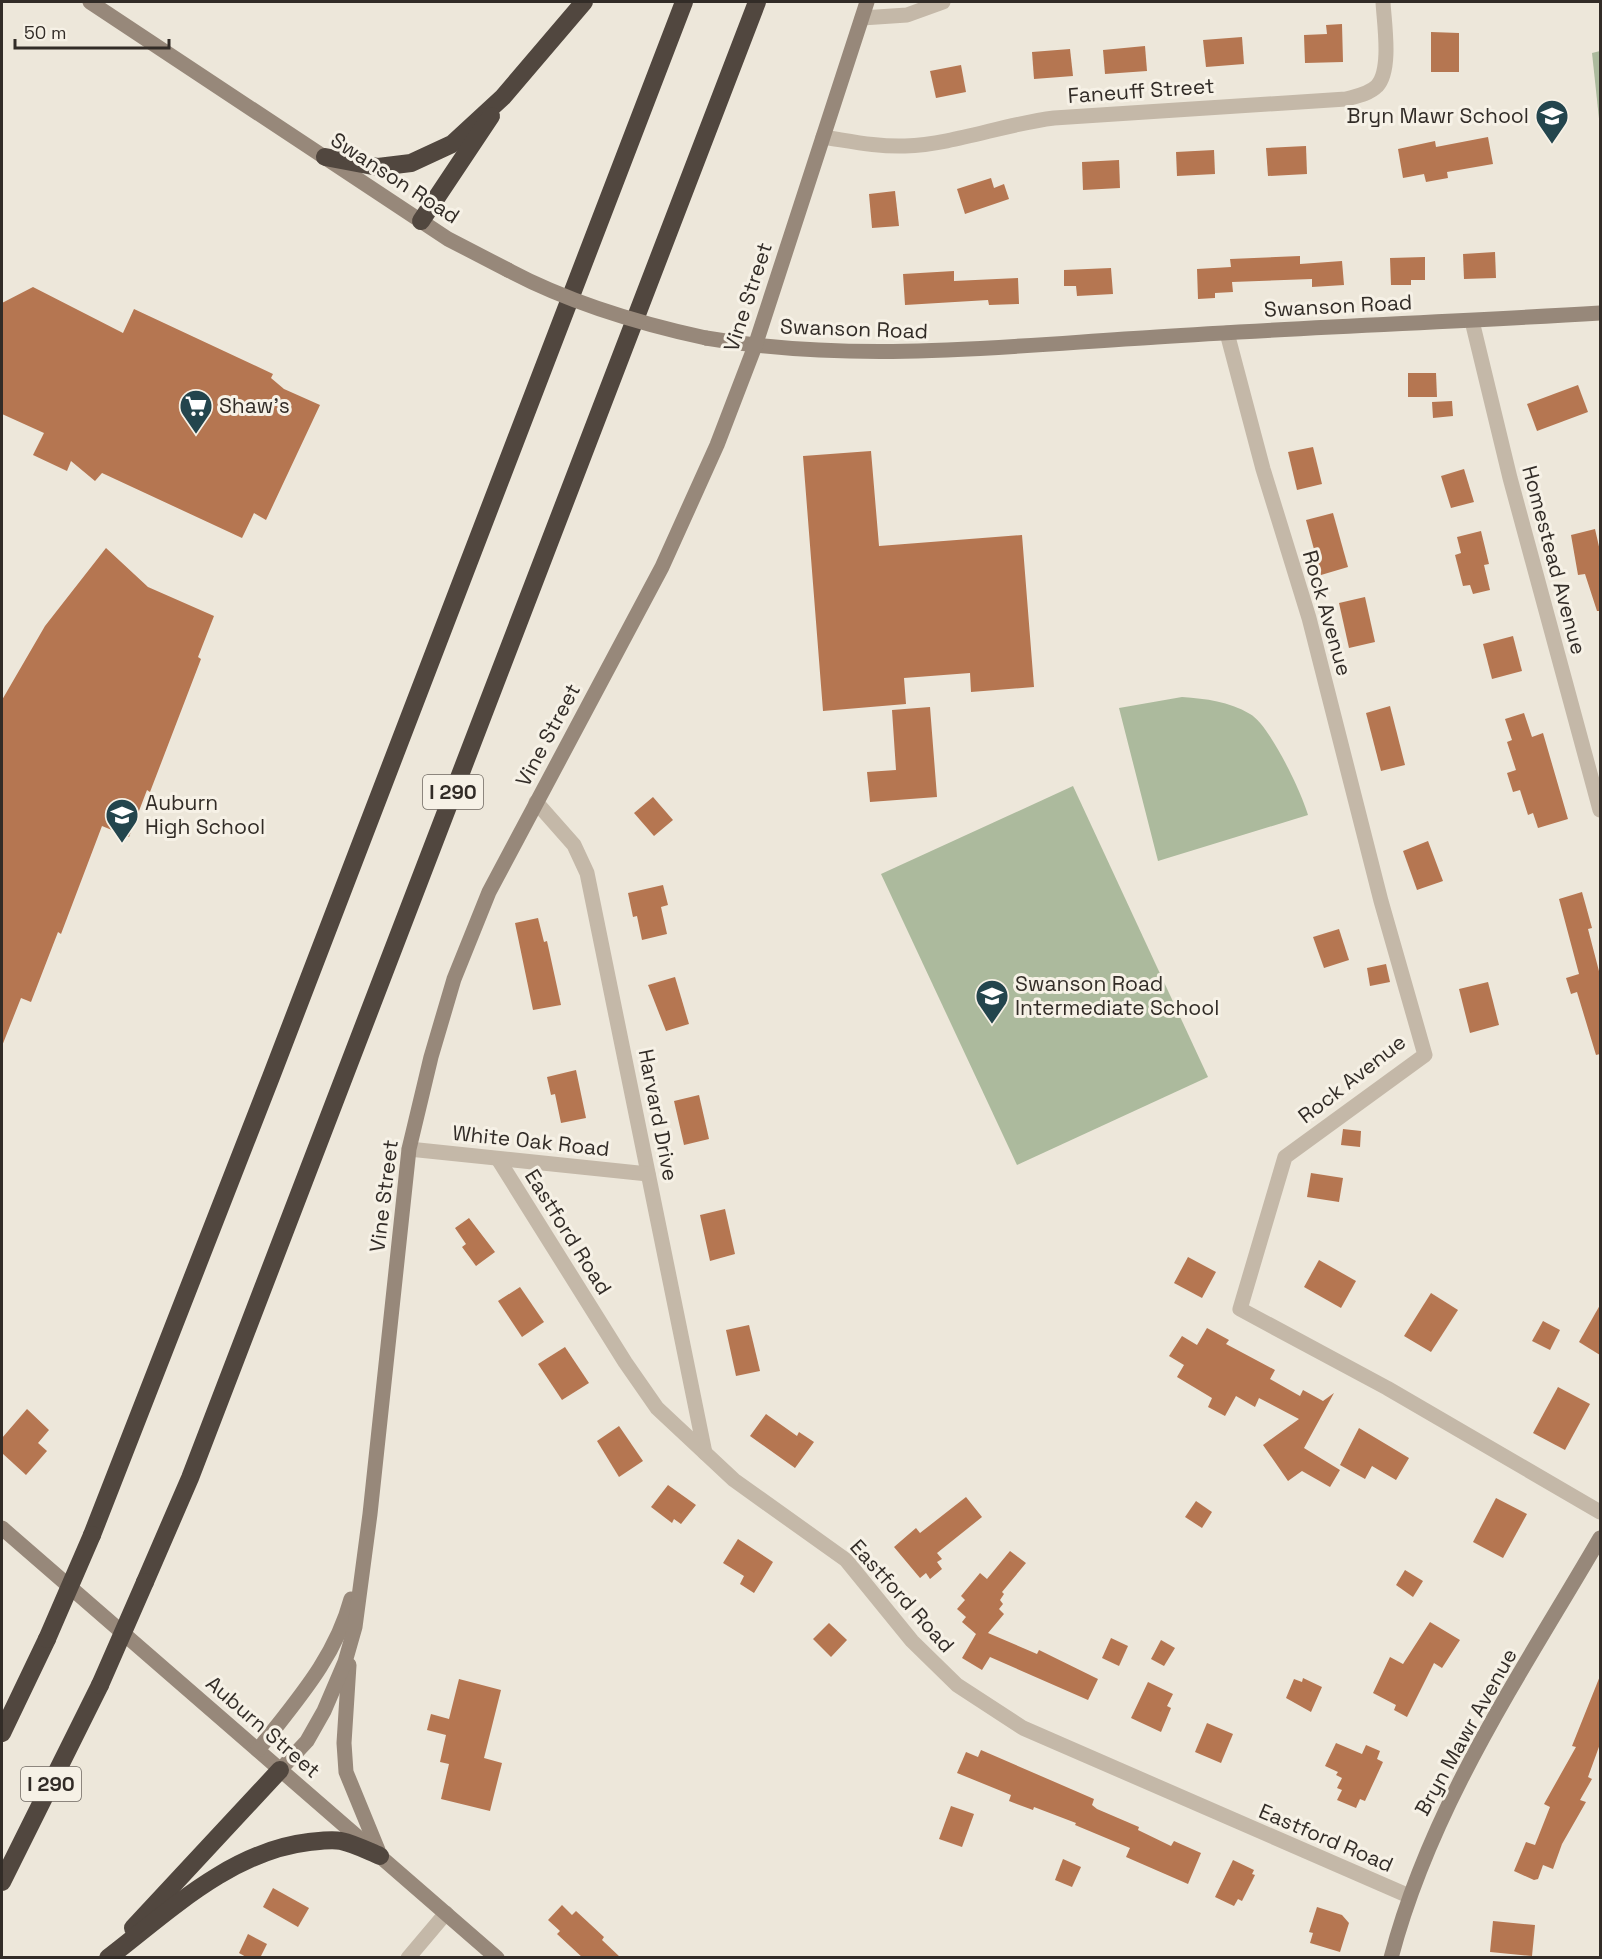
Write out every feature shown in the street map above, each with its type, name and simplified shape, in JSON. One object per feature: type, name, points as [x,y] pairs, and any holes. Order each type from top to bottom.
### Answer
[{"type":"highway","points":[[325,157],[378,167],[411,163],[452,144],[503,97],[584,2]]},
{"type":"highway","points":[[2,1733],[47,1639],[92,1535],[284,1044],[684,2]]},
{"type":"highway","name":"I 290","points":[[2,1882],[100,1684],[195,1467],[757,2]]},
{"type":"highway","points":[[421,221],[503,97]]},
{"type":"highway","points":[[107,1958],[280,1770]]},
{"type":"highway","points":[[107,1958],[201,1887],[248,1859],[291,1844],[320,1841],[340,1841],[380,1856]]},
{"type":"street","name":"Swanson Road","points":[[90,2],[448,239],[578,302],[659,327],[706,338],[755,346],[827,352],[925,353],[1227,333],[1600,313]]},
{"type":"street","name":"Vine Street","points":[[280,1770],[307,1741],[332,1696],[351,1645],[361,1591],[409,1149],[434,1046],[465,946],[489,892],[676,536],[717,445],[755,346],[867,2]]},
{"type":"street","points":[[862,18],[908,15],[944,2]]},
{"type":"street","name":"Faneuff Street","points":[[823,137],[861,144],[903,146],[926,144],[1022,122],[1054,118],[1346,99],[1368,92],[1377,86],[1382,77],[1385,54],[1383,2]]},
{"type":"street","name":"Homestead Avenue","points":[[1472,321],[1510,478],[1600,810]]},
{"type":"street","name":"Rock Avenue","points":[[1227,333],[1263,469],[1309,618],[1378,889],[1425,1055],[1285,1157],[1240,1310],[1387,1388],[1600,1512]]},
{"type":"street","name":"Harvard Drive","points":[[536,802],[574,845],[587,873],[705,1453]]},
{"type":"street","name":"White Oak Road","points":[[409,1149],[648,1173]]},
{"type":"street","name":"Eastford Road","points":[[498,1159],[636,1379],[669,1421],[735,1480],[846,1560],[926,1655],[957,1685],[990,1709],[1023,1728],[1409,1896]]},
{"type":"street","name":"Vine Street","points":[[258,1750],[299,1698],[338,1638],[350,1602],[370,1514]]},
{"type":"street","name":"Auburn Street","points":[[2,1528],[497,1958]]},
{"type":"street","name":"Bryn Mawr Avenue","points":[[1391,1958],[1409,1896],[1428,1847],[1457,1788],[1600,1538]]},
{"type":"street","points":[[351,1645],[345,1765],[350,1787],[380,1856]]},
{"type":"street","points":[[408,1958],[446,1913]]},
{"type":"green space","points":[[1600,51],[1600,128],[1592,53]]},
{"type":"green space","points":[[1182,697],[1225,703],[1258,720],[1284,760],[1308,815],[1158,861],[1119,708]]},
{"type":"green space","points":[[1073,786],[1208,1077],[1017,1165],[881,874]]},
{"type":"building","points":[[1342,24],[1343,62],[1305,63],[1304,35],[1327,34],[1326,25]]},
{"type":"building","points":[[1431,32],[1459,33],[1459,72],[1431,72]]},
{"type":"building","points":[[1242,37],[1244,64],[1206,67],[1203,40]]},
{"type":"building","points":[[1145,46],[1147,71],[1105,74],[1103,50]]},
{"type":"building","points":[[1070,49],[1073,76],[1034,79],[1032,52]]},
{"type":"building","points":[[961,65],[966,92],[936,98],[930,71]]},
{"type":"building","points":[[1488,137],[1493,164],[1447,172],[1448,178],[1426,182],[1424,174],[1403,178],[1398,149],[1435,141],[1436,147]]},
{"type":"building","points":[[1306,146],[1307,174],[1268,176],[1266,148]]},
{"type":"building","points":[[1214,150],[1215,174],[1177,176],[1176,152]]},
{"type":"building","points":[[1119,160],[1120,188],[1083,190],[1082,162]]},
{"type":"building","points":[[991,178],[994,188],[1004,184],[1009,199],[965,214],[957,189]]},
{"type":"building","points":[[895,191],[899,226],[872,228],[869,194]]},
{"type":"building","points":[[1495,252],[1496,278],[1464,279],[1463,254]]},
{"type":"building","points":[[1300,256],[1300,264],[1342,261],[1344,285],[1312,287],[1312,279],[1232,282],[1233,292],[1215,293],[1215,298],[1198,299],[1197,269],[1231,267],[1230,259]]},
{"type":"building","points":[[1425,257],[1425,280],[1411,280],[1411,285],[1391,285],[1390,258]]},
{"type":"building","points":[[1111,268],[1113,294],[1077,296],[1076,286],[1064,286],[1064,270]]},
{"type":"building","points":[[954,271],[954,281],[1018,278],[1019,304],[989,305],[988,300],[905,305],[903,274]]},
{"type":"building","points":[[33,287],[123,333],[134,309],[273,374],[271,378],[284,389],[320,405],[266,520],[254,513],[242,538],[102,473],[95,481],[71,461],[67,471],[33,455],[44,433],[2,414],[2,303]]},
{"type":"building","points":[[1408,373],[1436,373],[1437,397],[1408,397]]},
{"type":"building","points":[[1578,385],[1588,412],[1537,431],[1527,404]]},
{"type":"building","points":[[1452,401],[1453,416],[1433,418],[1432,402]]},
{"type":"building","points":[[1313,447],[1322,484],[1297,490],[1288,452]]},
{"type":"building","points":[[871,451],[879,546],[1022,535],[1034,687],[971,692],[970,673],[904,678],[906,704],[823,711],[803,456]]},
{"type":"building","points":[[1464,469],[1474,502],[1451,508],[1441,476]]},
{"type":"building","points":[[1333,513],[1348,567],[1321,575],[1306,520]]},
{"type":"building","points":[[1595,529],[1600,551],[1600,611],[1597,611],[1585,574],[1578,575],[1571,535]]},
{"type":"building","points":[[1481,531],[1489,564],[1484,565],[1490,590],[1473,594],[1470,585],[1463,586],[1455,555],[1461,553],[1457,537]]},
{"type":"building","points":[[106,548],[148,587],[214,616],[198,657],[201,659],[150,792],[147,790],[129,837],[102,826],[61,934],[58,932],[31,1002],[21,998],[2,1046],[2,700],[45,626]]},
{"type":"building","points":[[1365,597],[1375,642],[1349,648],[1339,603]]},
{"type":"building","points":[[1513,636],[1522,671],[1492,679],[1483,644]]},
{"type":"building","points":[[1390,706],[1405,765],[1381,771],[1366,713]]},
{"type":"building","points":[[930,707],[937,797],[870,802],[867,772],[896,770],[892,710]]},
{"type":"building","points":[[1524,713],[1532,737],[1543,733],[1568,819],[1538,828],[1533,813],[1528,815],[1520,790],[1513,792],[1507,773],[1516,770],[1507,742],[1512,740],[1505,719]]},
{"type":"building","points":[[653,797],[673,820],[654,836],[634,813]]},
{"type":"building","points":[[1428,841],[1443,881],[1417,890],[1403,851]]},
{"type":"building","points":[[663,885],[668,905],[661,907],[667,934],[642,940],[637,916],[633,917],[628,893]]},
{"type":"building","points":[[1582,892],[1592,928],[1588,929],[1600,975],[1600,1054],[1596,1055],[1577,992],[1571,994],[1566,978],[1579,974],[1559,899]]},
{"type":"building","points":[[538,918],[544,942],[547,941],[561,1005],[533,1010],[515,923]]},
{"type":"building","points":[[1339,929],[1349,960],[1324,968],[1313,937]]},
{"type":"building","points":[[1386,964],[1390,982],[1370,986],[1367,968]]},
{"type":"building","points":[[675,977],[689,1024],[666,1031],[648,985]]},
{"type":"building","points":[[1488,982],[1499,1025],[1470,1033],[1459,989]]},
{"type":"building","points":[[576,1070],[586,1118],[561,1123],[555,1094],[551,1095],[547,1077]]},
{"type":"building","points":[[699,1095],[709,1139],[684,1145],[674,1101]]},
{"type":"building","points":[[1343,1129],[1361,1131],[1360,1147],[1341,1145]]},
{"type":"building","points":[[1311,1173],[1343,1178],[1339,1202],[1307,1197]]},
{"type":"building","points":[[725,1209],[735,1254],[710,1261],[700,1215]]},
{"type":"building","points":[[469,1218],[495,1252],[476,1266],[462,1247],[466,1244],[455,1228]]},
{"type":"building","points":[[1188,1257],[1216,1272],[1202,1298],[1174,1283]]},
{"type":"building","points":[[1319,1260],[1356,1281],[1341,1308],[1304,1287]]},
{"type":"building","points":[[520,1287],[544,1322],[522,1337],[498,1301]]},
{"type":"building","points":[[1431,1293],[1458,1310],[1431,1352],[1404,1336]]},
{"type":"building","points":[[1600,1305],[1600,1355],[1579,1342]]},
{"type":"building","points":[[1543,1321],[1560,1330],[1550,1350],[1532,1341]]},
{"type":"building","points":[[749,1325],[760,1371],[736,1376],[726,1330]]},
{"type":"building","points":[[1207,1328],[1229,1340],[1226,1344],[1275,1370],[1270,1379],[1300,1396],[1303,1390],[1323,1401],[1334,1393],[1304,1448],[1340,1470],[1330,1487],[1302,1471],[1288,1481],[1263,1445],[1299,1419],[1259,1398],[1255,1407],[1236,1396],[1225,1416],[1208,1407],[1212,1398],[1177,1377],[1184,1365],[1169,1356],[1182,1336],[1197,1345]]},
{"type":"building","points":[[565,1347],[589,1383],[562,1400],[538,1364]]},
{"type":"building","points":[[1558,1387],[1590,1404],[1565,1450],[1533,1433]]},
{"type":"building","points":[[27,1409],[49,1430],[38,1443],[47,1451],[26,1475],[2,1453],[2,1438]]},
{"type":"building","points":[[766,1414],[797,1436],[799,1432],[814,1442],[795,1468],[750,1436]]},
{"type":"building","points":[[619,1426],[643,1461],[619,1477],[597,1441]]},
{"type":"building","points":[[1359,1428],[1409,1458],[1396,1480],[1372,1466],[1365,1479],[1340,1465]]},
{"type":"building","points":[[668,1485],[696,1505],[681,1524],[674,1519],[672,1523],[651,1507]]},
{"type":"building","points":[[966,1497],[982,1517],[937,1553],[942,1559],[937,1562],[942,1569],[930,1579],[926,1573],[920,1578],[894,1547],[916,1528],[920,1533]]},
{"type":"building","points":[[1496,1498],[1527,1514],[1503,1558],[1473,1542]]},
{"type":"building","points":[[1196,1501],[1212,1512],[1202,1528],[1185,1517]]},
{"type":"building","points":[[738,1539],[773,1562],[754,1593],[740,1584],[744,1576],[723,1563]]},
{"type":"building","points":[[1010,1551],[1026,1563],[1002,1592],[1004,1594],[1000,1600],[1003,1604],[999,1609],[1004,1614],[988,1633],[1037,1654],[1039,1650],[1098,1679],[1088,1700],[990,1657],[982,1670],[962,1658],[976,1634],[962,1622],[966,1617],[957,1609],[965,1600],[961,1596],[980,1573],[987,1579]]},
{"type":"building","points":[[1405,1570],[1423,1581],[1413,1597],[1396,1585]]},
{"type":"building","points":[[1430,1622],[1460,1640],[1442,1668],[1434,1663],[1407,1717],[1394,1710],[1396,1705],[1373,1693],[1390,1657],[1403,1664]]},
{"type":"building","points":[[829,1623],[847,1640],[831,1657],[813,1639]]},
{"type":"building","points":[[1111,1638],[1128,1646],[1119,1666],[1102,1658]]},
{"type":"building","points":[[1161,1640],[1175,1648],[1164,1666],[1151,1659]]},
{"type":"building","points":[[1600,1676],[1600,1744],[1588,1777],[1592,1779],[1580,1800],[1586,1802],[1562,1844],[1553,1869],[1543,1865],[1538,1879],[1534,1880],[1514,1871],[1526,1842],[1535,1845],[1550,1807],[1544,1804],[1576,1747],[1572,1746]]},
{"type":"building","points":[[1303,1678],[1322,1687],[1311,1712],[1286,1698],[1294,1679],[1302,1682]]},
{"type":"building","points":[[459,1679],[501,1690],[484,1758],[502,1763],[490,1811],[441,1799],[449,1764],[440,1762],[446,1735],[427,1730],[431,1714],[449,1719]]},
{"type":"building","points":[[1148,1682],[1173,1694],[1167,1706],[1171,1708],[1161,1732],[1131,1718]]},
{"type":"building","points":[[1207,1723],[1233,1734],[1221,1763],[1195,1752]]},
{"type":"building","points":[[1336,1743],[1362,1754],[1366,1745],[1380,1751],[1377,1759],[1383,1762],[1365,1801],[1360,1799],[1356,1808],[1337,1800],[1342,1790],[1337,1788],[1342,1778],[1336,1775],[1338,1772],[1325,1766]]},
{"type":"building","points":[[981,1750],[1094,1799],[1092,1805],[1097,1809],[1139,1827],[1138,1830],[1171,1846],[1174,1841],[1201,1853],[1188,1884],[1126,1857],[1130,1848],[1075,1825],[1076,1823],[1034,1807],[1033,1810],[1009,1801],[1011,1795],[957,1773],[966,1752],[978,1757]]},
{"type":"building","points":[[951,1806],[974,1814],[962,1847],[939,1839]]},
{"type":"building","points":[[1063,1859],[1081,1867],[1072,1887],[1055,1880]]},
{"type":"building","points":[[1233,1860],[1254,1870],[1252,1874],[1255,1875],[1242,1901],[1238,1899],[1234,1906],[1215,1897]]},
{"type":"building","points":[[273,1888],[309,1908],[298,1927],[263,1907]]},
{"type":"building","points":[[562,1905],[572,1915],[576,1911],[604,1937],[602,1940],[621,1958],[583,1958],[557,1934],[560,1931],[548,1920]]},
{"type":"building","points":[[1317,1907],[1342,1915],[1349,1923],[1340,1952],[1310,1943],[1313,1933],[1309,1932]]},
{"type":"building","points":[[1493,1921],[1535,1925],[1532,1956],[1490,1952]]},
{"type":"building","points":[[248,1934],[267,1944],[260,1958],[248,1958],[239,1953]]},
{"type":"place","name":"Bryn Mawr School","points":[[1552,145]]},
{"type":"place","name":"Shaw's","points":[[196,435]]},
{"type":"place","name":"Auburn High School","points":[[122,844]]},
{"type":"place","name":"Swanson Road Intermediate School","points":[[992,1025]]}]
